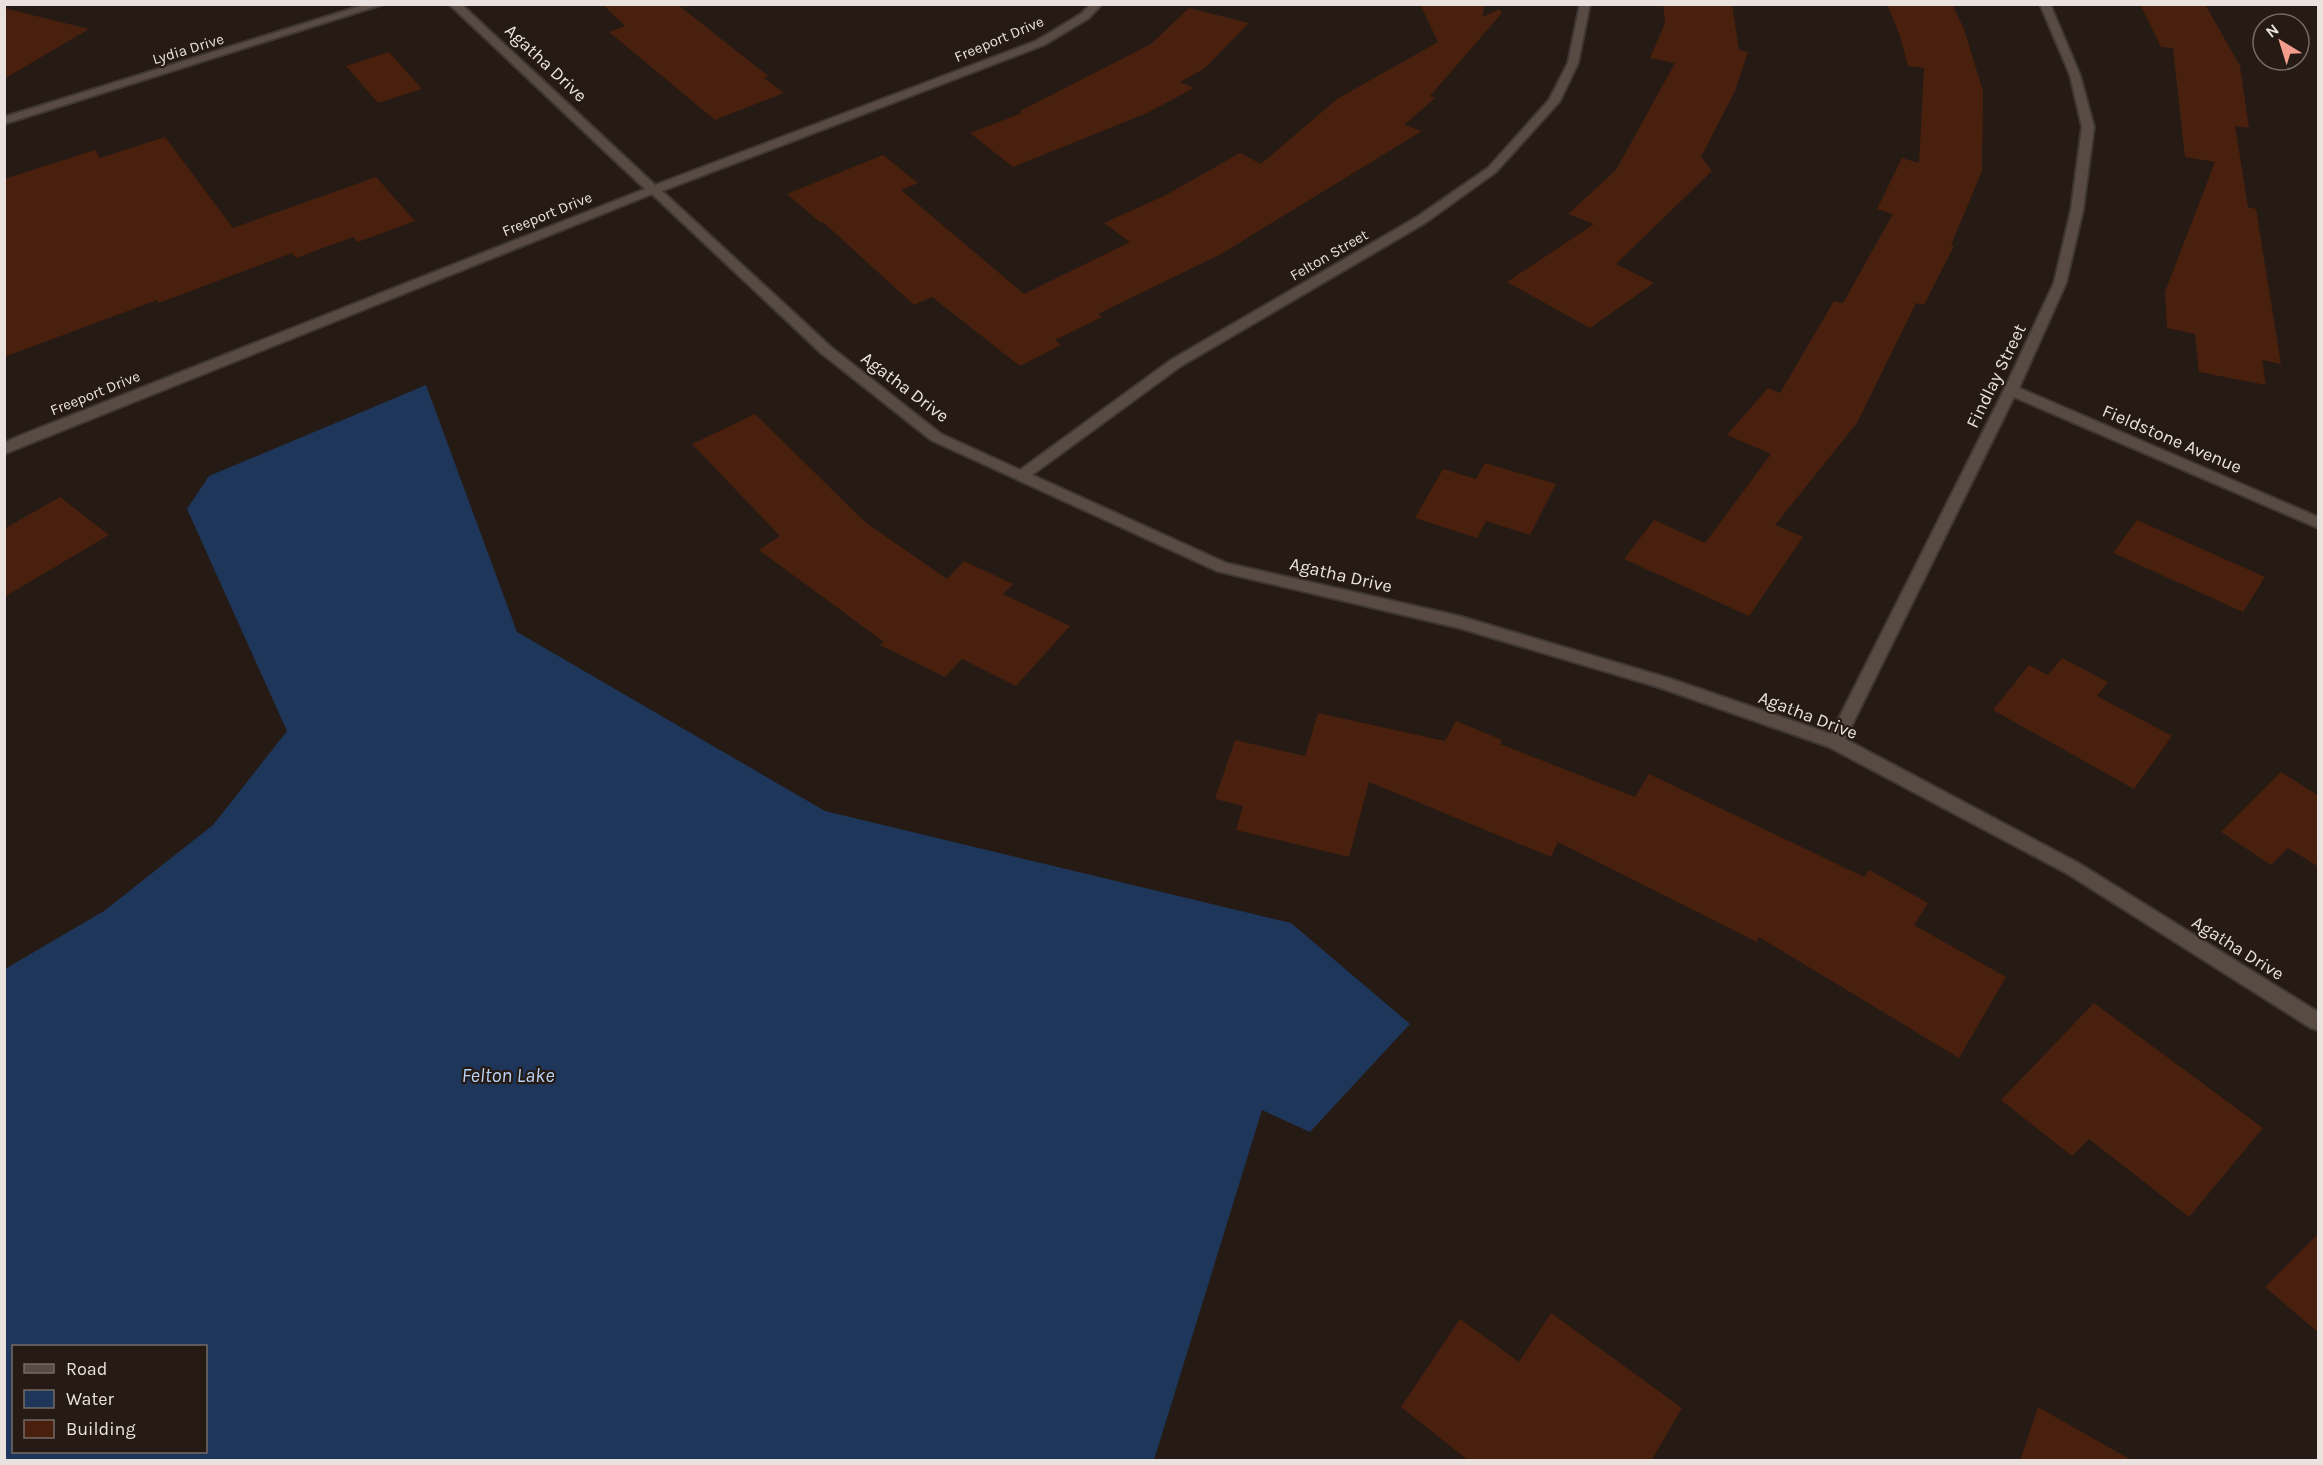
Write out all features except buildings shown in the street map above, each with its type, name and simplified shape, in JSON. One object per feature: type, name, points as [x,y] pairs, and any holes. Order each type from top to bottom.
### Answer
[{"type":"street","name":"Lydia Drive","points":[[4,121],[380,4]]},
{"type":"street","name":"Agatha Drive","points":[[454,4],[826,350],[936,437],[1222,567],[1459,622],[1662,682],[1834,742],[2074,869],[2319,1022]]},
{"type":"street","name":"Freeport Drive","points":[[4,449],[655,189],[1041,43],[1085,16],[1097,4]]},
{"type":"street","name":"Felton Street","points":[[1021,476],[1176,363],[1421,220],[1492,170],[1554,101],[1573,63],[1585,4]]},
{"type":"street","name":"Findlay Street","points":[[1834,742],[2011,390],[2060,283],[2077,210],[2088,127],[2075,75],[2045,4]]},
{"type":"street","name":"Fieldstone Avenue","points":[[2011,390],[2319,523]]},
{"type":"water","name":"Felton Lake","points":[[426,385],[517,632],[825,811],[1291,923],[1410,1024],[1310,1132],[1262,1110],[1154,1460],[5,1460],[5,969],[104,911],[213,825],[287,731],[187,509],[209,476]]}]
